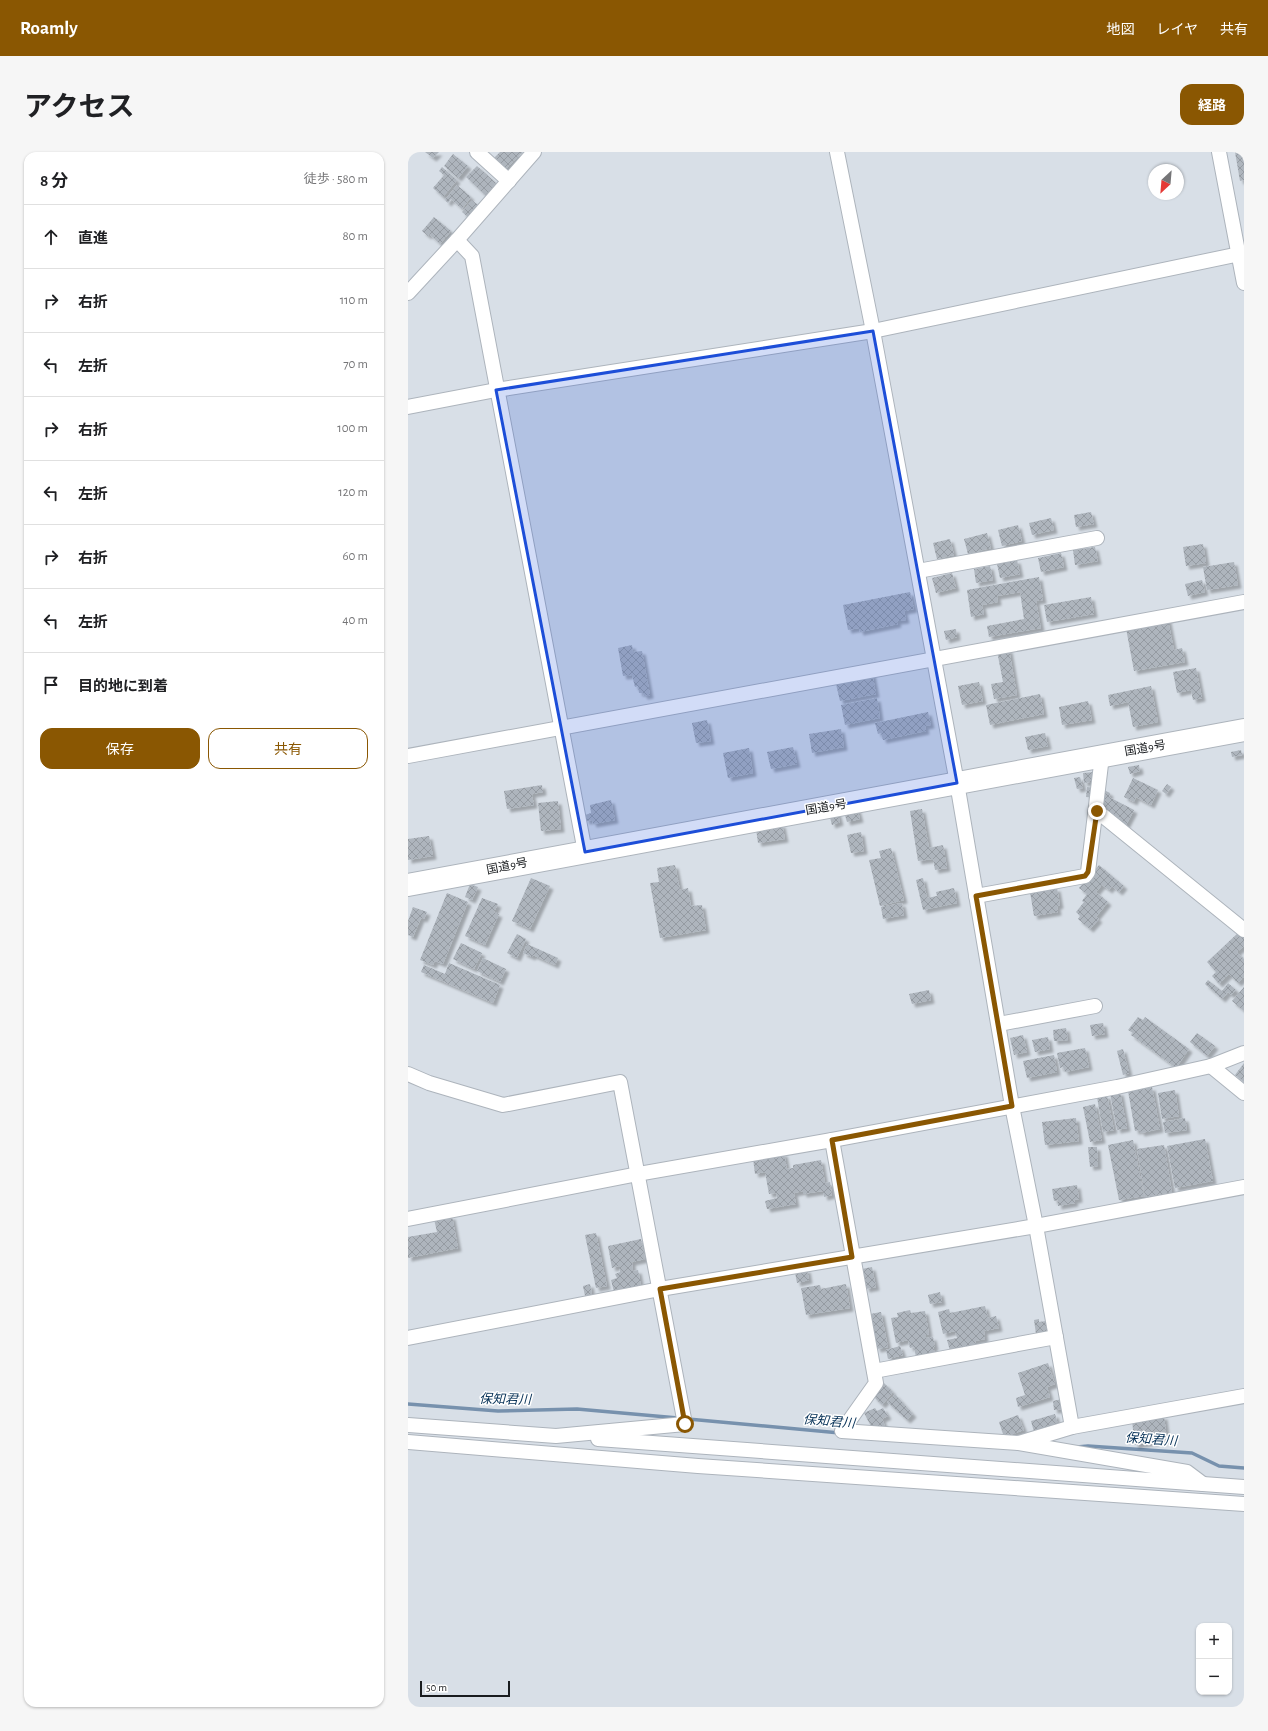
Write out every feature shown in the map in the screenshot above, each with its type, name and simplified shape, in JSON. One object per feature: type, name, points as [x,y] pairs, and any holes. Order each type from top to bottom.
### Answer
[{"type":"highway","name":"国道9号","points":[[408,885],[1244,730]]},
{"type":"street","points":[[477,152],[509,181]]},
{"type":"street","points":[[408,293],[457,240],[534,152]]},
{"type":"street","points":[[837,152],[873,331],[918,571],[957,783],[1012,1106],[1036,1226],[1072,1427]]},
{"type":"street","points":[[1219,152],[1241,254],[1244,283]]},
{"type":"street","points":[[457,240],[472,256],[496,390],[585,852]]},
{"type":"street","points":[[408,407],[496,390],[873,331],[1241,254]]},
{"type":"street","points":[[918,571],[1096,538]]},
{"type":"street","points":[[408,756],[1244,602]]},
{"type":"street","points":[[976,896],[1085,876],[1088,872],[1097,811],[1102,756]]},
{"type":"street","points":[[1097,811],[1244,930]]},
{"type":"street","points":[[999,1024],[1095,1006]]},
{"type":"street","points":[[408,1218],[638,1174],[832,1140],[1117,1087],[1211,1066],[1244,1053]]},
{"type":"street","points":[[1211,1066],[1244,1093]]},
{"type":"street","points":[[408,1074],[429,1083],[503,1105],[620,1082],[685,1424],[556,1436]]},
{"type":"street","points":[[832,1140],[876,1383],[842,1431],[1019,1443],[1186,1472],[1203,1484]]},
{"type":"street","points":[[408,1338],[660,1289],[1036,1226],[1244,1187]]},
{"type":"street","points":[[874,1371],[1056,1337]]},
{"type":"street","points":[[1019,1443],[1072,1427],[1244,1396]]},
{"type":"street","points":[[408,1425],[1244,1487]]},
{"type":"street","points":[[408,1442],[706,1466],[1244,1504]]},
{"type":"highlighted area","points":[[873,331],[957,783],[585,852],[496,390]]},
{"type":"building","points":[[425,152],[439,152],[433,158]]},
{"type":"building","points":[[500,152],[523,152],[505,170],[493,159]]},
{"type":"building","points":[[1235,152],[1244,152],[1244,180],[1240,181]]},
{"type":"building","points":[[453,154],[468,166],[458,178],[444,166]]},
{"type":"building","points":[[477,166],[496,183],[485,195],[466,177]]},
{"type":"building","points":[[442,167],[457,180],[443,197],[433,188],[444,175],[439,171]]},
{"type":"building","points":[[457,185],[471,197],[462,209],[451,199],[448,203],[445,200]]},
{"type":"building","points":[[472,200],[479,206],[469,218],[462,212]]},
{"type":"building","points":[[434,217],[451,231],[440,244],[429,234],[428,236],[422,231]]},
{"type":"building","points":[[1091,512],[1094,524],[1076,527],[1074,515]]},
{"type":"building","points":[[1051,518],[1054,530],[1032,535],[1029,523]]},
{"type":"building","points":[[1018,525],[1022,541],[1002,546],[998,530]]},
{"type":"building","points":[[987,533],[991,548],[968,554],[964,539]]},
{"type":"building","points":[[950,539],[954,555],[937,559],[933,543]]},
{"type":"building","points":[[1203,544],[1206,563],[1186,566],[1183,547]]},
{"type":"building","points":[[1095,547],[1098,561],[1075,565],[1073,550]]},
{"type":"building","points":[[1061,553],[1064,567],[1041,572],[1038,558]]},
{"type":"building","points":[[1017,560],[1020,574],[1000,578],[997,564]]},
{"type":"building","points":[[1234,562],[1238,585],[1207,590],[1203,567]]},
{"type":"building","points":[[990,566],[993,580],[976,583],[974,569]]},
{"type":"building","points":[[952,573],[956,588],[936,593],[932,578]]},
{"type":"building","points":[[1039,577],[1043,600],[1036,601],[1041,628],[989,637],[987,626],[1024,619],[1020,592],[997,596],[998,602],[982,605],[984,614],[971,617],[967,590]]},
{"type":"building","points":[[1202,580],[1205,592],[1188,596],[1185,584]]},
{"type":"building","points":[[910,592],[914,609],[904,611],[906,620],[897,621],[898,624],[860,632],[859,628],[848,630],[843,605]]},
{"type":"building","points":[[1091,597],[1094,614],[1047,622],[1044,605]]},
{"type":"building","points":[[1167,615],[1174,650],[1182,648],[1185,662],[1134,671],[1125,623]]},
{"type":"building","points":[[956,629],[957,637],[946,640],[944,631]]},
{"type":"building","points":[[632,645],[633,652],[642,651],[650,695],[644,696],[643,693],[639,693],[638,686],[635,687],[632,675],[623,676],[618,648]]},
{"type":"building","points":[[1009,649],[1017,695],[994,699],[991,684],[1003,682],[997,651]]},
{"type":"building","points":[[1196,668],[1202,698],[1193,700],[1191,690],[1177,693],[1173,672]]},
{"type":"building","points":[[872,672],[876,694],[840,701],[835,680]]},
{"type":"building","points":[[979,682],[983,701],[962,705],[958,686]]},
{"type":"building","points":[[1151,686],[1158,722],[1133,727],[1128,702],[1110,706],[1108,695]]},
{"type":"building","points":[[1040,694],[1044,714],[990,725],[986,705]]},
{"type":"building","points":[[877,698],[880,718],[845,725],[841,705]]},
{"type":"building","points":[[1088,701],[1092,720],[1062,725],[1059,707]]},
{"type":"building","points":[[928,712],[931,725],[925,726],[926,731],[883,740],[881,733],[878,734],[875,723]]},
{"type":"building","points":[[707,720],[711,741],[696,743],[692,723]]},
{"type":"building","points":[[841,729],[844,747],[812,753],[809,734]]},
{"type":"building","points":[[1045,733],[1048,746],[1028,750],[1025,737]]},
{"type":"building","points":[[793,747],[797,764],[771,769],[767,752]]},
{"type":"building","points":[[749,748],[753,773],[728,778],[723,753]]},
{"type":"building","points":[[1241,750],[1242,755],[1232,757],[1231,752]]},
{"type":"building","points":[[1139,765],[1140,771],[1130,774],[1128,767]]},
{"type":"building","points":[[1094,772],[1096,781],[1084,783],[1083,773]]},
{"type":"building","points":[[1080,777],[1083,788],[1077,789],[1074,778]]},
{"type":"building","points":[[1133,778],[1158,790],[1151,805],[1136,797],[1134,802],[1124,797]]},
{"type":"building","points":[[1167,784],[1171,787],[1166,794],[1162,791]]},
{"type":"building","points":[[542,785],[543,792],[532,794],[534,805],[507,809],[504,791]]},
{"type":"building","points":[[1087,787],[1096,788],[1095,798],[1086,797]]},
{"type":"building","points":[[1104,790],[1110,793],[1109,797],[1134,810],[1125,827],[1117,823],[1120,818],[1099,807]]},
{"type":"building","points":[[611,800],[615,820],[593,824],[592,820],[586,821],[585,815],[591,813],[590,805]]},
{"type":"building","points":[[558,801],[561,829],[541,831],[538,803]]},
{"type":"building","points":[[857,808],[860,819],[847,822],[844,812]]},
{"type":"building","points":[[922,809],[929,848],[943,845],[947,868],[935,870],[933,859],[918,861],[910,811]]},
{"type":"building","points":[[837,811],[840,822],[832,825],[829,814]]},
{"type":"building","points":[[782,824],[785,839],[758,843],[756,829]]},
{"type":"building","points":[[861,832],[864,851],[851,853],[847,835]]},
{"type":"building","points":[[429,836],[433,856],[408,860],[408,839]]},
{"type":"building","points":[[891,848],[904,900],[880,906],[869,860],[881,858],[879,851]]},
{"type":"building","points":[[675,865],[680,890],[688,888],[691,906],[702,905],[706,930],[660,938],[650,883],[659,882],[657,868]]},
{"type":"building","points":[[1099,865],[1124,886],[1119,892],[1112,886],[1109,890],[1102,885],[1096,892],[1108,902],[1096,917],[1099,919],[1090,929],[1078,919],[1080,916],[1076,912],[1084,902],[1082,901],[1087,894],[1079,888]]},
{"type":"building","points":[[531,878],[550,886],[530,929],[512,921]]},
{"type":"building","points":[[923,878],[927,898],[937,896],[936,892],[954,888],[957,903],[923,910],[916,880]]},
{"type":"building","points":[[470,884],[478,887],[472,900],[465,897]]},
{"type":"building","points":[[1057,888],[1060,905],[1057,906],[1058,912],[1034,916],[1030,892]]},
{"type":"building","points":[[447,893],[468,902],[443,964],[435,961],[433,965],[420,960]]},
{"type":"building","points":[[482,898],[498,904],[494,912],[499,914],[485,945],[465,936]]},
{"type":"building","points":[[902,903],[904,915],[883,919],[881,907]]},
{"type":"building","points":[[413,907],[427,912],[424,919],[421,918],[413,937],[408,935],[408,921]]},
{"type":"building","points":[[1239,932],[1244,937],[1244,946],[1237,952],[1244,959],[1244,977],[1238,983],[1229,974],[1219,984],[1212,976],[1216,972],[1207,962]]},
{"type":"building","points":[[517,934],[526,939],[517,958],[507,953]]},
{"type":"building","points":[[461,943],[482,953],[474,969],[453,959]]},
{"type":"building","points":[[527,944],[558,958],[555,965],[533,955],[532,957],[523,953]]},
{"type":"building","points":[[483,958],[506,969],[500,982],[477,971]]},
{"type":"building","points":[[449,963],[500,985],[493,1003],[421,972],[424,965],[445,974]]},
{"type":"building","points":[[1208,980],[1222,991],[1228,983],[1236,990],[1231,995],[1228,992],[1222,999],[1205,984]]},
{"type":"building","points":[[1244,987],[1244,1011],[1232,1001]]},
{"type":"building","points":[[929,990],[931,1000],[912,1004],[909,994]]},
{"type":"building","points":[[1138,1017],[1143,1020],[1145,1017],[1189,1049],[1176,1068],[1131,1035],[1133,1033],[1128,1030]]},
{"type":"building","points":[[1103,1023],[1105,1034],[1092,1036],[1090,1025]]},
{"type":"building","points":[[1066,1028],[1068,1040],[1054,1041],[1053,1030]]},
{"type":"building","points":[[1197,1033],[1215,1046],[1207,1056],[1190,1042]]},
{"type":"building","points":[[1023,1035],[1027,1052],[1014,1055],[1010,1038]]},
{"type":"building","points":[[1048,1037],[1050,1049],[1035,1052],[1032,1040]]},
{"type":"building","points":[[1085,1048],[1089,1067],[1065,1072],[1063,1067],[1060,1068],[1057,1053]]},
{"type":"building","points":[[1123,1049],[1129,1073],[1123,1075],[1117,1051]]},
{"type":"building","points":[[1054,1055],[1057,1072],[1027,1078],[1023,1061]]},
{"type":"building","points":[[1244,1063],[1244,1082],[1235,1075]]},
{"type":"building","points":[[1152,1087],[1160,1129],[1141,1133],[1140,1130],[1135,1131],[1128,1091]]},
{"type":"building","points":[[1175,1090],[1179,1116],[1162,1119],[1158,1093]]},
{"type":"building","points":[[1120,1092],[1127,1128],[1117,1130],[1110,1093]]},
{"type":"building","points":[[1107,1095],[1114,1130],[1103,1132],[1097,1097]]},
{"type":"building","points":[[1095,1104],[1102,1140],[1090,1142],[1083,1107]]},
{"type":"building","points":[[1076,1118],[1079,1141],[1045,1145],[1042,1122]]},
{"type":"building","points":[[1185,1118],[1187,1130],[1165,1133],[1163,1122]]},
{"type":"building","points":[[1205,1139],[1213,1181],[1175,1188],[1167,1146]]},
{"type":"building","points":[[1133,1140],[1144,1196],[1119,1200],[1108,1145]]},
{"type":"building","points":[[1164,1145],[1172,1192],[1145,1197],[1137,1149]]},
{"type":"building","points":[[1088,1147],[1097,1147],[1098,1166],[1090,1167]]},
{"type":"building","points":[[784,1153],[787,1169],[793,1168],[793,1165],[821,1160],[825,1183],[830,1182],[832,1195],[824,1197],[823,1191],[803,1194],[803,1191],[794,1193],[796,1204],[767,1209],[765,1201],[777,1198],[776,1193],[769,1194],[765,1172],[755,1174],[753,1159]]},
{"type":"building","points":[[1077,1185],[1079,1199],[1074,1200],[1075,1203],[1058,1206],[1058,1200],[1054,1201],[1052,1189]]},
{"type":"building","points":[[452,1216],[458,1248],[408,1258],[408,1237],[437,1232],[434,1219]]},
{"type":"building","points":[[596,1233],[607,1286],[596,1288],[585,1235]]},
{"type":"building","points":[[641,1239],[645,1259],[632,1262],[633,1271],[638,1270],[641,1286],[614,1292],[611,1280],[617,1278],[615,1274],[620,1272],[619,1266],[612,1268],[608,1246]]},
{"type":"building","points":[[872,1267],[876,1287],[866,1289],[862,1269]]},
{"type":"building","points":[[807,1269],[809,1280],[797,1283],[795,1272]]},
{"type":"building","points":[[590,1284],[592,1294],[585,1296],[583,1286]]},
{"type":"building","points":[[846,1284],[850,1308],[806,1315],[801,1288],[820,1285],[821,1289]]},
{"type":"building","points":[[940,1292],[942,1302],[930,1304],[928,1295]]},
{"type":"building","points":[[985,1306],[988,1318],[996,1316],[999,1328],[984,1331],[985,1339],[975,1341],[976,1345],[950,1351],[947,1340],[957,1338],[955,1331],[943,1334],[938,1312],[949,1309],[950,1313]]},
{"type":"building","points":[[910,1310],[911,1313],[925,1311],[929,1334],[926,1335],[926,1338],[933,1337],[935,1347],[933,1347],[935,1353],[916,1357],[914,1347],[910,1348],[908,1340],[896,1343],[891,1318],[898,1317],[897,1313]]},
{"type":"building","points":[[881,1312],[888,1347],[877,1349],[870,1314]]},
{"type":"building","points":[[1039,1319],[1039,1322],[1046,1321],[1047,1332],[1036,1334],[1034,1320]]},
{"type":"building","points":[[900,1346],[903,1355],[888,1359],[886,1350]]},
{"type":"building","points":[[1048,1363],[1055,1384],[1047,1387],[1050,1397],[1018,1407],[1016,1398],[1025,1395],[1018,1373]]},
{"type":"building","points":[[884,1383],[893,1392],[882,1405],[873,1396]]},
{"type":"building","points":[[895,1394],[913,1414],[907,1420],[887,1402]]},
{"type":"building","points":[[1062,1399],[1063,1409],[1054,1410],[1053,1401]]},
{"type":"building","points":[[875,1408],[877,1411],[883,1408],[888,1416],[882,1419],[885,1426],[878,1430],[876,1426],[872,1428],[864,1413]]},
{"type":"building","points":[[1055,1414],[1058,1425],[1034,1432],[1031,1421]]},
{"type":"building","points":[[1018,1415],[1024,1430],[1004,1437],[999,1422]]},
{"type":"building","points":[[1164,1416],[1167,1440],[1135,1445],[1132,1421]]},
{"type":"waterway","name":"保知君川","points":[[408,1404],[498,1411],[577,1409],[678,1418]]},
{"type":"waterway","name":"保知君川","points":[[688,1419],[840,1433]]},
{"type":"waterway","name":"保知君川","points":[[1077,1447],[1088,1446],[1192,1453],[1219,1466],[1244,1468]]},
{"type":"route","points":[[685,1424],[660,1289],[852,1257],[832,1140],[1012,1106],[984,932],[976,896],[1085,876],[1088,872],[1097,811]]}]
